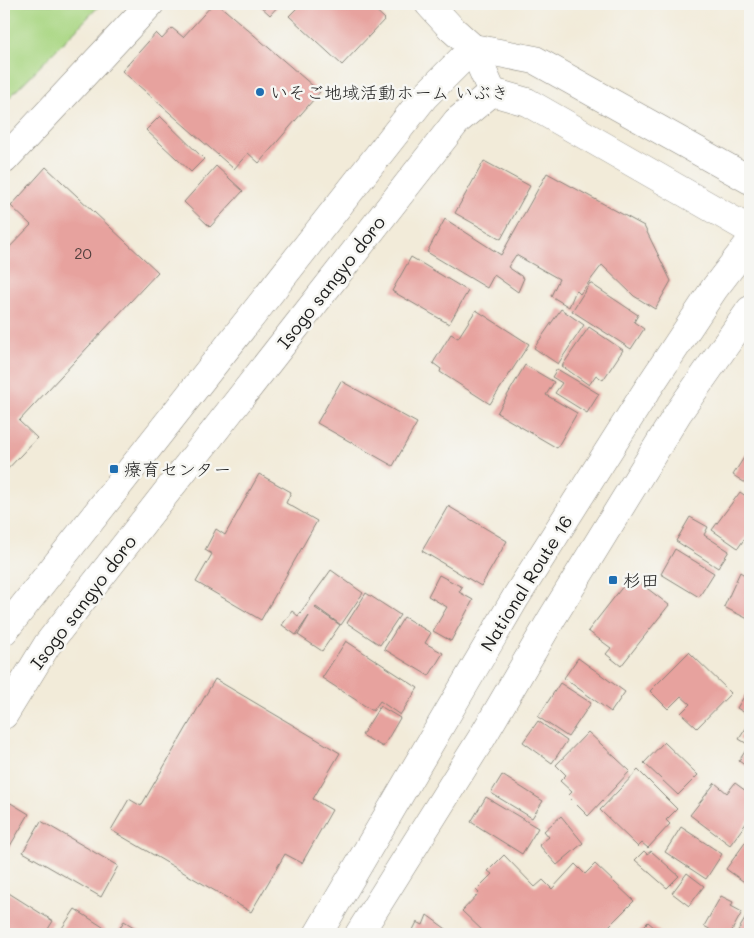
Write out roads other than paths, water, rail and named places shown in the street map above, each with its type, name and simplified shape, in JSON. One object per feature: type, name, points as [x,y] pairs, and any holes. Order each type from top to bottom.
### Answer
[{"type":"main road","points":[[4,160],[150,4]]},
{"type":"main road","points":[[429,4],[473,48],[492,92],[527,102],[750,230]]},
{"type":"main road","points":[[473,48],[535,60],[750,180]]},
{"type":"main road","points":[[5,624],[424,97],[473,48]]},
{"type":"main road","name":"Isogo sangyo doro","points":[[4,715],[47,645],[457,121],[492,92]]},
{"type":"main road","name":"National Route 16","points":[[318,934],[516,597],[645,392],[714,289],[750,242]]},
{"type":"main road","points":[[359,934],[483,736],[552,618],[678,413],[750,310]]},
{"type":"place","name":"いそご地域活動ホーム いぶき","points":[[260,92]]},
{"type":"place","name":"療育センター","points":[[114,469]]},
{"type":"place","name":"杉田","points":[[613,580]]}]
